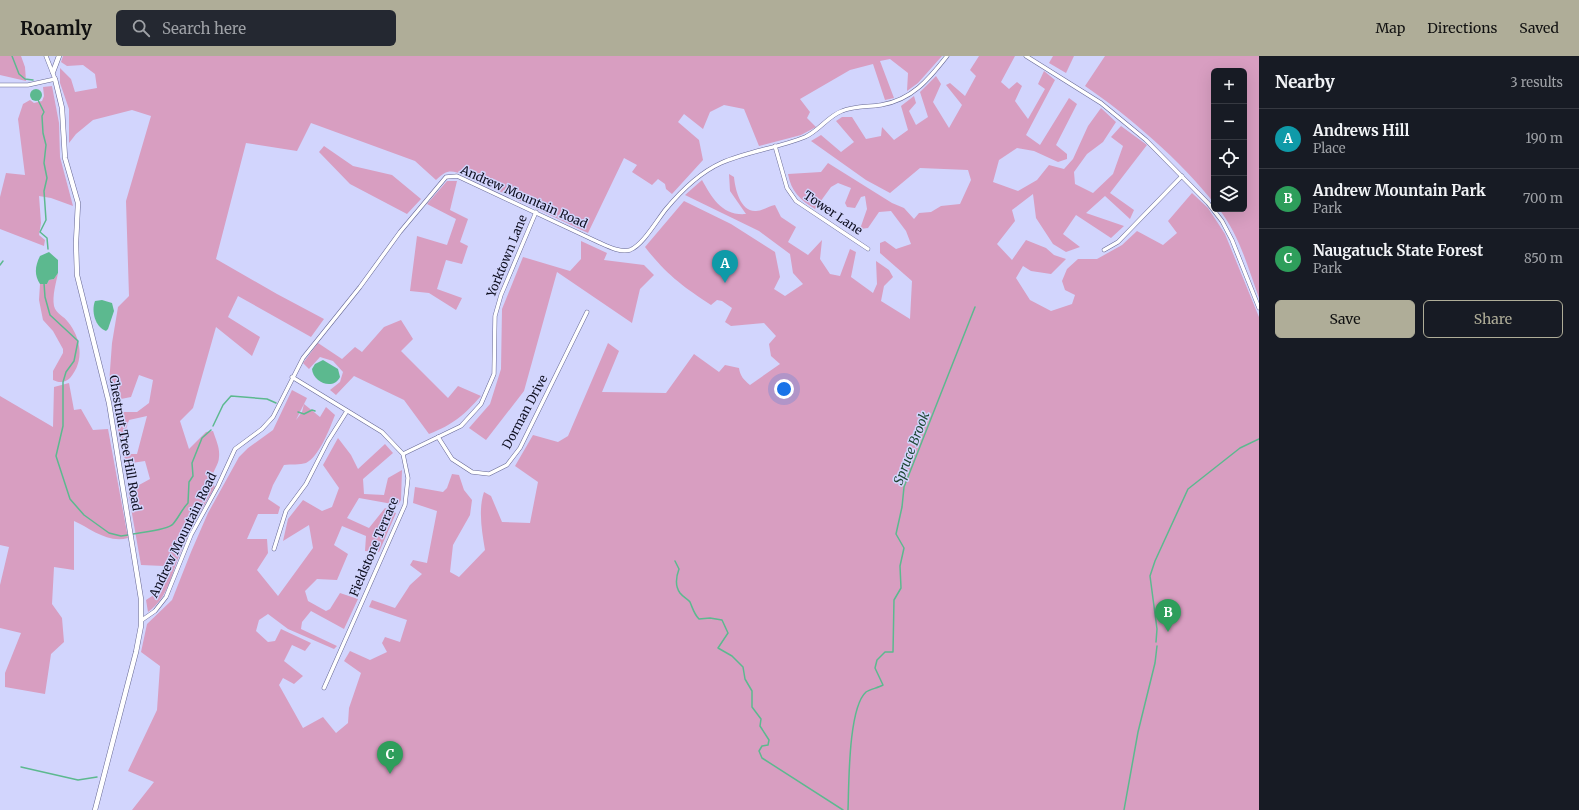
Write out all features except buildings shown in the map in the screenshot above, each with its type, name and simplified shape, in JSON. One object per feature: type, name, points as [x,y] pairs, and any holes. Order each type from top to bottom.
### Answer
[{"type":"street","points":[[0,85],[28,85],[55,80],[46,56]]},
{"type":"street","points":[[52,72],[58,56]]},
{"type":"street","name":"Andrew Mountain Road","points":[[142,620],[155,611],[166,596],[194,529],[218,486],[233,453],[240,444],[262,428],[273,417],[292,377],[306,354],[357,290],[396,237],[446,177],[457,176],[607,246],[619,250],[630,250],[639,243],[679,195],[706,172],[730,159],[808,136],[842,111],[904,99],[927,80],[947,56]]},
{"type":"street","points":[[1026,56],[1096,99],[1146,140],[1211,206],[1222,221],[1239,257],[1259,308]]},
{"type":"street","name":"Chestnut Tree Hill Road","points":[[55,80],[62,108],[64,158],[78,203],[76,243],[77,275],[109,403],[140,591],[142,620],[134,663],[94,810]]},
{"type":"street","name":"Tower Lane","points":[[775,146],[787,188],[796,201],[868,249]]},
{"type":"street","points":[[1104,250],[1118,242],[1182,176]]},
{"type":"street","name":"Yorktown Lane","points":[[403,454],[461,426],[481,404],[494,374],[495,316],[501,294],[536,212]]},
{"type":"street","name":"Dorman Drive","points":[[438,437],[452,459],[472,472],[489,474],[507,465],[520,448],[587,312]]},
{"type":"street","points":[[292,377],[382,432],[403,454]]},
{"type":"street","points":[[274,549],[286,511],[306,484],[328,441],[347,411]]},
{"type":"street","name":"Fieldstone Terrace","points":[[324,688],[405,505],[408,478],[403,454]]},
{"type":"shaded area","points":[[0,56],[21,56],[25,67],[26,81],[0,75]]},
{"type":"shaded area","points":[[63,56],[942,56],[918,83],[907,91],[908,73],[890,59],[880,61],[894,98],[885,100],[873,64],[850,70],[800,99],[810,112],[807,118],[816,127],[801,135],[759,146],[744,109],[724,105],[710,112],[703,129],[684,114],[678,122],[699,140],[703,160],[672,194],[666,189],[665,184],[658,179],[652,185],[632,172],[637,165],[624,158],[588,233],[465,175],[453,171],[446,172],[436,180],[415,161],[311,123],[297,151],[246,143],[216,259],[324,319],[311,337],[238,296],[228,317],[260,337],[252,356],[216,327],[193,408],[180,421],[189,449],[206,432],[213,431],[219,450],[218,461],[212,476],[215,487],[189,533],[166,591],[155,606],[148,612],[146,600],[163,589],[164,566],[141,565],[128,491],[150,479],[145,461],[125,464],[124,454],[137,454],[147,416],[129,420],[120,447],[116,412],[137,412],[149,403],[153,380],[139,375],[131,397],[121,399],[118,384],[109,384],[112,343],[118,307],[129,296],[126,201],[151,116],[132,110],[93,120],[76,134],[69,143],[69,109],[60,83],[60,68],[71,79],[75,92],[97,88],[95,74],[83,65],[67,66],[61,62]]},
{"type":"shaded area","points":[[979,56],[1015,56],[1001,82],[1009,89],[1017,82],[1022,86],[1015,101],[1028,119],[1045,89],[1038,84],[1044,71],[1055,80],[1026,135],[1040,145],[1069,98],[1077,104],[1056,145],[1067,154],[1067,159],[1058,162],[1034,151],[1017,148],[999,160],[993,182],[1018,191],[1037,180],[1049,165],[1064,169],[1073,159],[1088,126],[1101,108],[1116,122],[1103,142],[1087,154],[1074,172],[1075,184],[1093,193],[1113,174],[1123,146],[1111,137],[1121,126],[1147,145],[1110,193],[1134,210],[1130,219],[1105,196],[1086,213],[1124,226],[1111,238],[1076,215],[1063,234],[1080,247],[1066,252],[1053,244],[1036,218],[1033,194],[1012,210],[1015,221],[997,244],[1012,260],[1026,240],[1046,248],[1054,255],[1066,259],[1051,274],[1031,271],[1023,266],[1016,278],[1030,300],[1051,311],[1072,304],[1075,295],[1065,290],[1062,281],[1067,269],[1078,259],[1097,259],[1122,245],[1137,231],[1163,245],[1177,233],[1168,221],[1192,193],[1208,208],[1225,234],[1259,317],[1259,810],[132,810],[154,782],[128,771],[157,710],[160,666],[141,652],[147,624],[172,600],[208,513],[239,457],[248,448],[273,430],[292,390],[307,398],[304,404],[320,417],[326,407],[335,415],[324,442],[311,460],[306,463],[284,465],[273,485],[268,499],[280,507],[278,514],[258,514],[247,539],[267,539],[268,553],[257,570],[278,596],[313,548],[309,525],[283,541],[288,519],[303,500],[322,511],[332,507],[339,488],[323,465],[338,438],[351,455],[358,469],[385,444],[393,453],[363,479],[364,494],[384,495],[388,478],[402,470],[401,500],[398,505],[359,498],[347,518],[369,528],[385,508],[396,513],[379,552],[365,551],[366,536],[342,526],[334,545],[348,554],[337,580],[317,579],[305,591],[308,601],[326,611],[330,609],[340,593],[358,599],[344,629],[311,611],[302,622],[301,629],[337,646],[334,649],[288,629],[268,614],[259,620],[256,631],[268,642],[275,641],[281,629],[311,643],[305,651],[292,645],[284,661],[303,676],[294,684],[283,678],[279,685],[303,728],[323,717],[336,733],[348,723],[349,708],[361,673],[344,661],[350,651],[370,660],[387,652],[382,643],[385,637],[400,642],[407,620],[369,607],[372,600],[395,608],[410,585],[422,574],[410,565],[413,560],[427,563],[437,511],[413,503],[415,487],[443,492],[447,488],[452,474],[459,475],[464,490],[472,500],[470,515],[453,545],[450,572],[459,577],[485,550],[481,514],[484,492],[491,496],[502,522],[530,523],[538,482],[515,466],[533,435],[558,442],[568,436],[608,343],[619,351],[602,392],[666,393],[694,354],[719,372],[725,365],[739,368],[743,378],[750,385],[780,364],[771,356],[769,344],[776,336],[764,323],[731,326],[725,322],[732,308],[722,301],[717,300],[711,305],[691,292],[667,272],[645,247],[684,201],[731,224],[775,252],[780,277],[774,289],[785,296],[803,284],[793,273],[790,254],[759,231],[685,195],[702,180],[714,199],[724,209],[738,214],[746,214],[730,191],[729,174],[734,177],[737,193],[742,204],[746,208],[756,211],[775,205],[781,217],[796,227],[788,242],[808,255],[822,240],[820,259],[830,274],[840,276],[850,249],[856,252],[851,277],[873,293],[877,284],[876,261],[889,270],[893,277],[884,286],[881,301],[910,319],[912,281],[880,253],[880,243],[885,241],[896,249],[911,244],[906,231],[891,211],[879,212],[868,228],[860,229],[867,209],[865,196],[861,197],[855,208],[847,207],[845,203],[851,188],[838,183],[831,187],[815,209],[797,194],[791,185],[788,174],[821,172],[828,163],[892,203],[904,208],[914,219],[919,213],[931,212],[941,206],[960,204],[971,180],[968,170],[920,168],[890,193],[866,180],[811,141],[821,135],[841,152],[854,142],[836,121],[842,117],[852,117],[866,139],[881,136],[882,127],[894,140],[908,130],[901,106],[914,96],[916,103],[909,111],[916,125],[928,117],[920,92],[936,76],[941,84],[933,102],[949,128],[962,105],[946,85],[950,83],[965,96],[976,76],[970,70]],"holes":[[[304,404],[302,412],[296,420]]]},
{"type":"shaded area","points":[[1053,56],[1074,56],[1066,73],[1049,63]]},
{"type":"shaded area","points":[[1105,56],[1259,56],[1259,298],[1238,240],[1221,212],[1247,212],[1247,68],[1211,68],[1211,199],[1201,187],[1154,140],[1119,111],[1085,86]]},
{"type":"shaded area","points":[[52,86],[59,123],[60,157],[73,206],[51,198],[39,196],[41,223],[39,235],[45,240],[44,246],[0,229],[0,197],[6,173],[25,175],[18,119],[23,104],[30,100],[34,103],[42,101],[44,96],[43,87]]},
{"type":"shaded area","points":[[36,89],[40,91],[42,95],[40,99],[36,101],[32,99],[30,95],[32,91]]},
{"type":"shaded area","points":[[324,146],[353,166],[392,175],[421,199],[407,214],[350,184],[319,152]]},
{"type":"shaded area","points":[[447,181],[457,181],[450,210],[468,219],[460,242],[468,246],[462,264],[446,260],[437,289],[462,298],[456,310],[429,293],[410,291],[417,236],[447,245],[456,219],[427,204]]},
{"type":"shaded area","points":[[581,241],[607,253],[604,260],[644,265],[654,275],[640,289],[632,323],[557,272],[524,391],[486,440],[469,428],[490,404],[501,369],[502,309],[523,257],[570,271],[581,259]]},
{"type":"shaded area","points":[[49,252],[58,260],[58,273],[54,279],[49,280],[47,284],[40,284],[36,274],[37,263],[40,256]]},
{"type":"shaded area","points":[[58,273],[54,294],[54,306],[56,311],[72,328],[76,335],[80,350],[78,364],[75,371],[68,380],[62,382],[53,380],[53,371],[63,353],[63,349],[53,331],[43,320],[39,300],[40,284],[47,284],[49,280],[54,279]]},
{"type":"shaded area","points":[[102,300],[112,303],[114,311],[106,331],[99,326],[93,309],[95,301]]},
{"type":"shaded area","points":[[401,320],[413,339],[401,351],[448,398],[458,386],[481,396],[458,419],[429,434],[404,400],[354,376],[336,395],[330,390],[340,382],[343,372],[333,361],[320,357],[309,369],[303,363],[318,343],[342,359],[355,347],[362,352],[384,327]]},
{"type":"shaded area","points":[[323,360],[338,369],[340,377],[337,381],[328,384],[324,383],[319,381],[313,374],[312,369],[315,364]]},
{"type":"shaded area","points":[[69,383],[74,410],[81,409],[93,430],[108,429],[128,538],[113,539],[106,537],[74,521],[74,570],[54,567],[52,604],[62,618],[64,642],[51,654],[45,694],[5,687],[5,673],[21,633],[0,628],[0,585],[9,547],[0,545],[0,396],[53,427],[54,387]]},
{"type":"waterway","points":[[12,56],[19,74],[25,79],[33,80]]},
{"type":"waterway","points":[[38,100],[44,112],[42,116],[43,133],[46,145],[44,163],[47,178],[44,191],[46,220],[40,232],[47,238],[48,249]]},
{"type":"waterway","points":[[0,265],[3,261]]},
{"type":"waterway","points":[[44,283],[45,297],[50,315],[78,341],[74,361],[66,372],[63,382],[63,426],[56,456],[70,499],[84,515],[109,533],[121,536],[128,535]]},
{"type":"waterway","name":"Spruce Brook","points":[[848,810],[849,766],[856,714],[860,701],[866,692],[883,685],[875,668],[877,660],[885,652],[893,652],[894,600],[901,588],[900,566],[904,548],[896,534],[902,507],[904,487],[975,307]]},
{"type":"waterway","points":[[213,426],[223,405],[231,396],[267,399],[276,403]]},
{"type":"waterway","points":[[298,412],[304,414],[312,410],[315,411]]},
{"type":"waterway","points":[[133,534],[166,528],[173,524],[188,503],[189,482],[193,476],[192,463],[202,438],[211,430]]},
{"type":"waterway","points":[[1156,642],[1157,629],[1150,576],[1155,561],[1188,489],[1240,448],[1259,439]]},
{"type":"waterway","points":[[675,561],[679,569],[676,581],[678,590],[690,602],[697,617],[699,619],[710,618],[722,620],[728,633],[718,648],[732,656],[743,667],[745,679],[752,691],[752,707],[761,719],[760,726],[769,740],[768,745],[762,746],[759,751],[762,758],[843,810]]},
{"type":"waterway","points":[[1124,810],[1138,732],[1155,663],[1157,646]]},
{"type":"waterway","points":[[21,767],[78,780],[97,777]]},
{"type":"place","name":"Andrews Hill","points":[[725,283]]},
{"type":"place","name":"Andrew Mountain Park","points":[[1168,632]]},
{"type":"place","name":"Naugatuck State Forest","points":[[390,774]]}]
